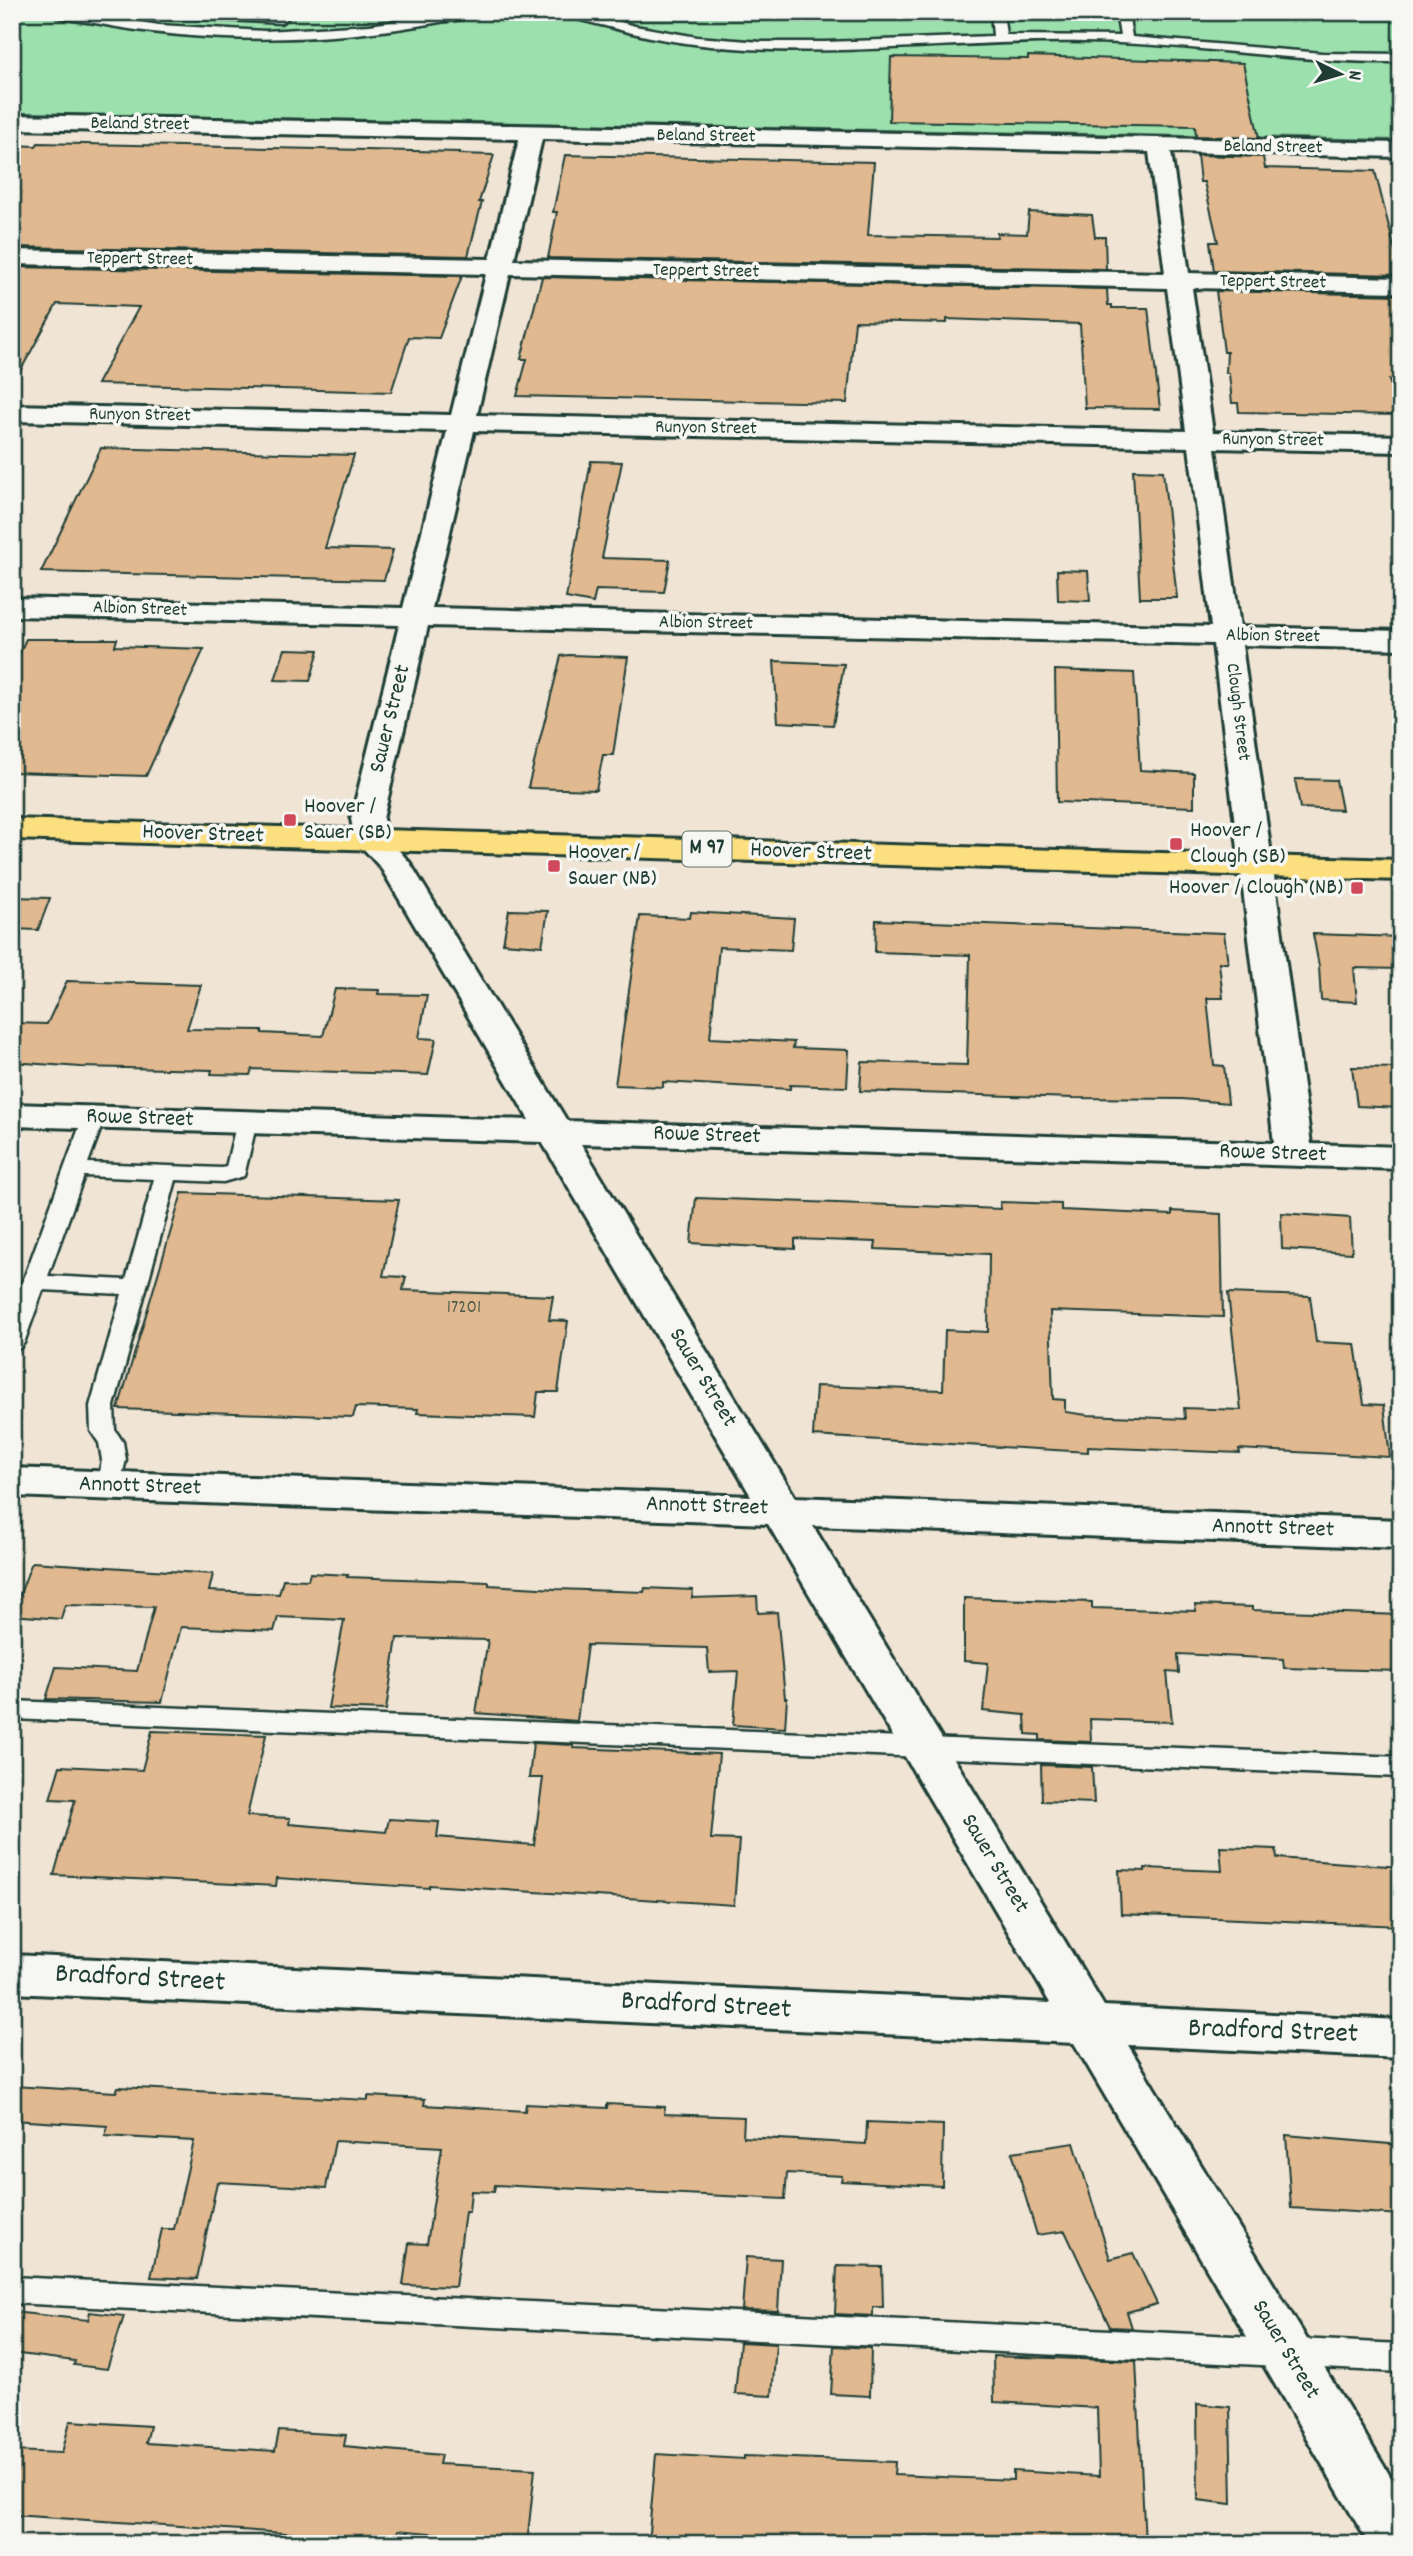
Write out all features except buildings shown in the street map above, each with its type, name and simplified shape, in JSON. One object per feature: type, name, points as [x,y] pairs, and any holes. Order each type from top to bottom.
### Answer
[{"type":"main road","name":"Hoover Street","points":[[12,830],[1401,870]]},
{"type":"street","name":"Beland Street","points":[[12,122],[1401,150]]},
{"type":"street","name":"Sauer Street","points":[[532,133],[367,819],[371,839],[394,863],[1400,2544]]},
{"type":"street","name":"Clough Street","points":[[1159,146],[1201,440],[1294,1155]]},
{"type":"street","name":"Teppert Street","points":[[12,257],[1401,285]]},
{"type":"street","name":"Runyon Street","points":[[12,413],[1401,444]]},
{"type":"street","name":"Albion Street","points":[[12,607],[1401,640]]},
{"type":"street","name":"Rowe Street","points":[[12,1115],[1401,1158]]},
{"type":"street","name":"Annott Street","points":[[12,1482],[1401,1534]]},
{"type":"street","name":"Bradford Street","points":[[12,1974],[1401,2039]]},
{"type":"lane","points":[[55,12],[146,28],[250,34],[352,30],[475,12]]},
{"type":"lane","points":[[159,12],[230,18],[292,19]]},
{"type":"lane","points":[[570,12],[675,40],[728,45],[871,47],[1000,39],[1128,41],[1351,58],[1401,58]]},
{"type":"lane","points":[[997,12],[1000,39]]},
{"type":"lane","points":[[1122,12],[1128,41]]},
{"type":"lane","points":[[12,1343],[94,1118]]},
{"type":"lane","points":[[77,1169],[223,1175],[236,1171],[246,1122]]},
{"type":"lane","points":[[109,1485],[114,1460],[111,1442],[103,1431],[102,1406],[167,1173]]},
{"type":"lane","points":[[34,1283],[135,1287]]},
{"type":"lane","points":[[12,1710],[1401,1767]]},
{"type":"lane","points":[[12,2290],[1401,2358]]},
{"type":"green space","points":[[12,12],[1401,12],[1401,140],[12,113]]},
{"type":"place","name":"Hoover / Sauer (SB)","points":[[290,820]]},
{"type":"place","name":"Hoover / Clough (SB)","points":[[1176,844]]},
{"type":"place","name":"Hoover / Sauer (NB)","points":[[554,866]]},
{"type":"place","name":"Hoover / Clough (NB)","points":[[1357,888]]}]
